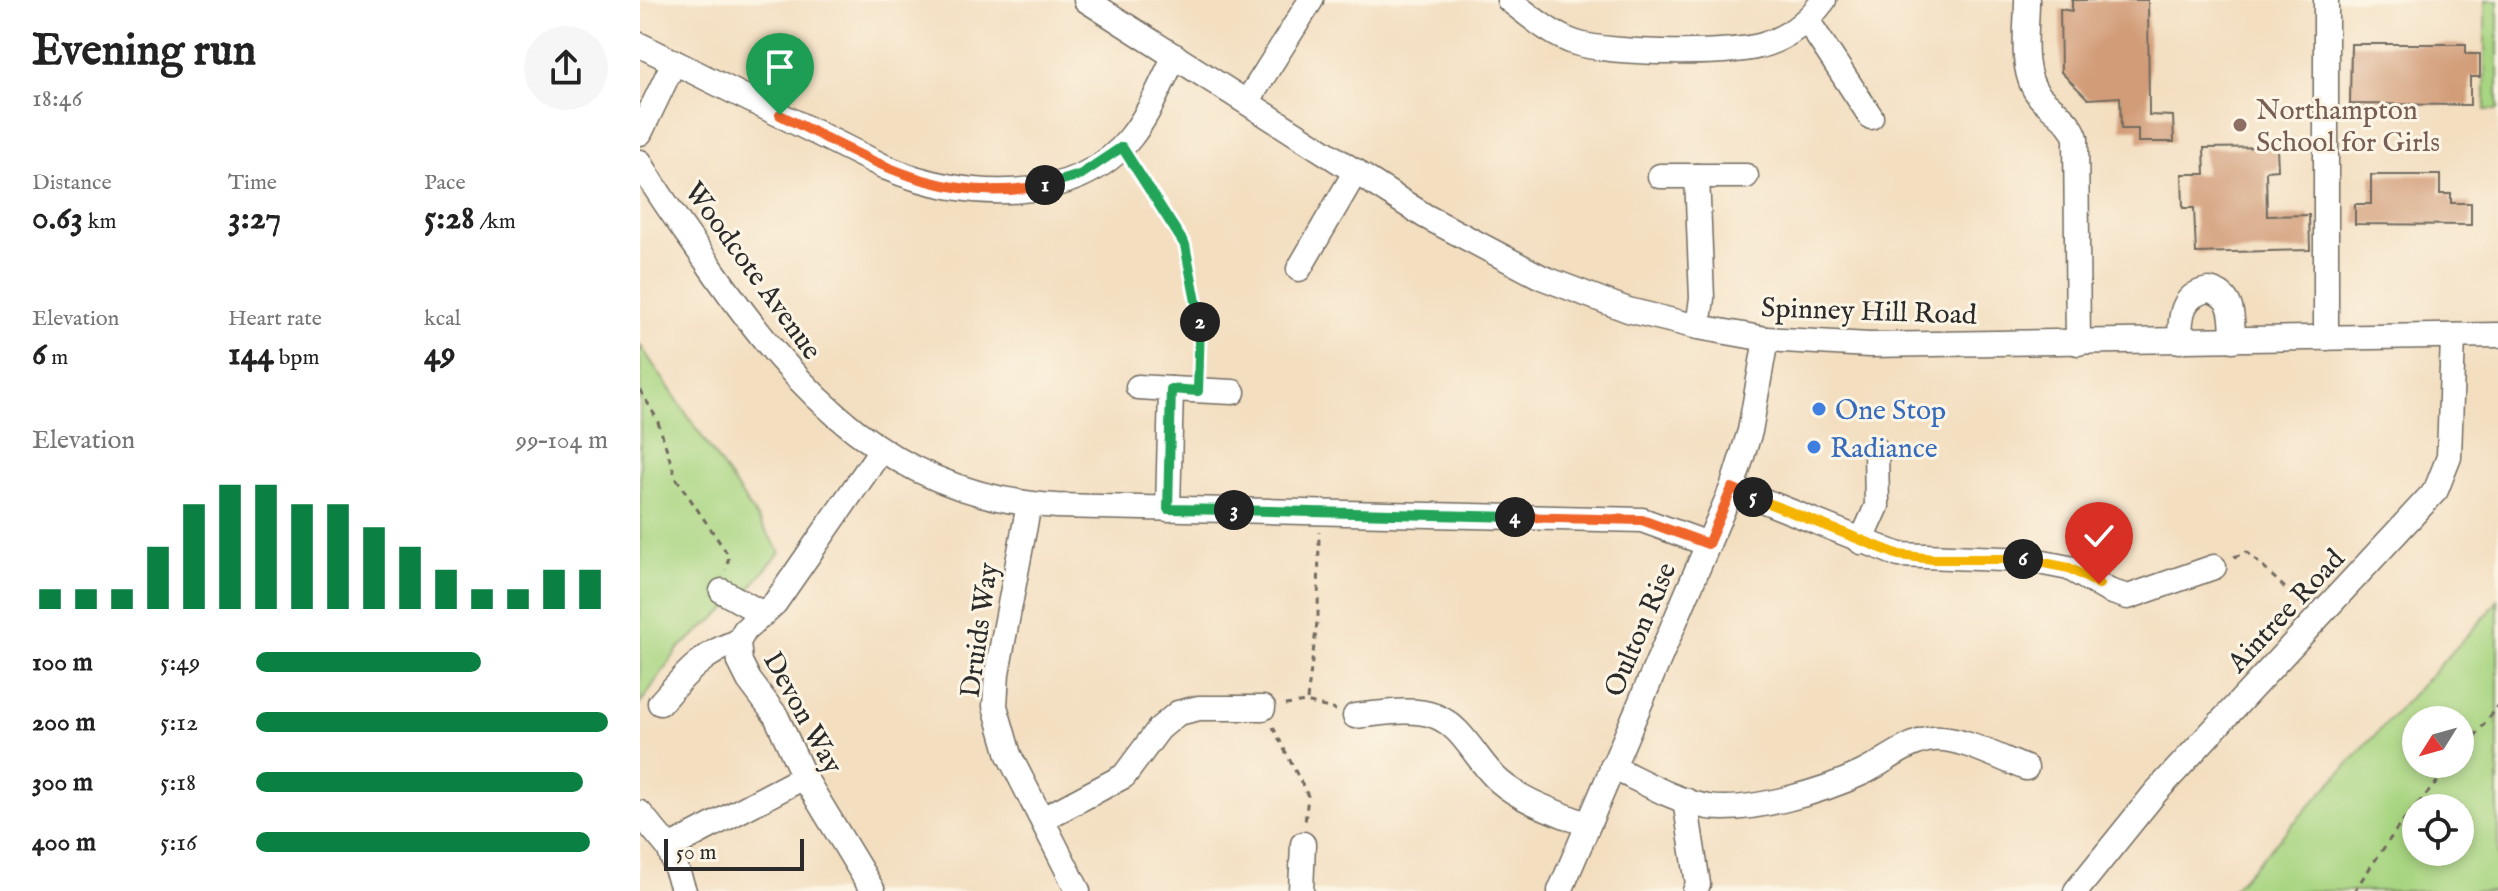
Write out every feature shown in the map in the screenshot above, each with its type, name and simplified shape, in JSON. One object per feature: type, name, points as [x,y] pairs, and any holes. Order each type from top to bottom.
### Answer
[{"type":"street","name":"Spinney Hill Road","points":[[1086,0],[1466,240],[1541,277],[1628,310],[1698,327],[1766,339],[1869,345],[2498,335]]},
{"type":"street","points":[[1247,102],[1311,0]]},
{"type":"street","points":[[1509,0],[1562,37],[1576,43],[1617,49],[1755,48],[1779,39],[1807,20],[1824,0]]},
{"type":"street","points":[[2027,0],[2029,78],[2040,97],[2068,124],[2076,138],[2078,343]]},
{"type":"street","points":[[2326,0],[2326,338]]},
{"type":"street","points":[[1807,20],[1871,117]]},
{"type":"street","points":[[640,45],[887,168],[943,187],[985,191],[1049,184],[1093,168],[1122,147],[1142,121],[1175,56]]},
{"type":"street","points":[[640,133],[674,62]]},
{"type":"street","name":"Woodcote Avenue","points":[[640,162],[742,312],[787,369],[821,405],[881,450],[962,489],[1029,504],[1642,520],[1708,544]]},
{"type":"street","points":[[1299,269],[1356,171]]},
{"type":"street","points":[[1660,176],[1746,176]]},
{"type":"street","points":[[1697,176],[1702,298],[1698,327]]},
{"type":"street","points":[[2180,341],[2180,319],[2184,305],[2192,296],[2209,290],[2225,297],[2231,307],[2233,340]]},
{"type":"street","name":"Aintree Road","points":[[2076,891],[2155,793],[2422,508],[2442,480],[2450,436],[2453,336]]},
{"type":"street","name":"Oulton Rise","points":[[1560,891],[1732,488],[1750,431],[1766,339]]},
{"type":"street","points":[[1138,387],[1233,392]]},
{"type":"street","points":[[1168,509],[1171,389]]},
{"type":"street","points":[[1861,542],[1877,506],[1876,449]]},
{"type":"street","name":"Devon Way","points":[[873,891],[804,777],[776,716],[749,680],[740,662],[738,642],[745,630],[775,603],[881,450]]},
{"type":"street","points":[[1732,488],[1861,542],[1916,558],[2011,558],[2069,568],[2116,595],[2128,597],[2214,567]]},
{"type":"street","name":"Druids Way","points":[[1029,504],[997,673],[995,706],[1009,755],[1078,891]]},
{"type":"street","points":[[722,591],[763,614]]},
{"type":"street","points":[[660,703],[688,671],[720,647],[738,642]]},
{"type":"street","points":[[1043,819],[1124,776],[1159,729],[1178,713],[1199,708],[1263,708]]},
{"type":"street","points":[[1355,716],[1419,712],[1438,717],[1456,731],[1490,772],[1510,790],[1588,825]]},
{"type":"street","points":[[1612,767],[1708,807],[1727,807],[1797,795],[1848,780],[1917,743],[1937,738],[2026,768]]},
{"type":"street","points":[[669,848],[804,777]]},
{"type":"street","points":[[1685,800],[1698,884],[1695,891]]},
{"type":"street","points":[[640,813],[669,848],[684,891]]},
{"type":"street","points":[[1301,891],[1303,844]]},
{"type":"path","points":[[1122,147],[1185,245],[1200,312],[1198,391]]},
{"type":"path","points":[[640,390],[657,419],[676,478],[729,556],[722,591]]},
{"type":"path","points":[[1306,702],[1318,615],[1320,512]]},
{"type":"path","points":[[2214,567],[2247,552],[2318,619]]},
{"type":"path","points":[[1303,844],[1308,796],[1263,708],[1306,702],[1355,716]]},
{"type":"path","points":[[2474,738],[2498,706]]},
{"type":"path","points":[[2354,891],[2401,823],[2441,778]]},
{"type":"green space","points":[[2485,0],[2498,0],[2498,110],[2485,110]]},
{"type":"green space","points":[[640,345],[780,552],[746,593],[679,648],[640,704]]},
{"type":"green space","points":[[2498,600],[2498,891],[2231,891],[2402,706],[2402,778],[2474,778],[2474,706],[2402,706]]},
{"type":"building","points":[[2072,0],[2148,0],[2149,115],[2173,116],[2174,142],[2138,142],[2138,129],[2121,129],[2120,97],[2088,99],[2061,72],[2060,9],[2072,11]]},
{"type":"building","points":[[2351,44],[2466,44],[2466,54],[2480,54],[2480,77],[2470,77],[2470,105],[2350,104]]},
{"type":"building","points":[[2277,147],[2278,170],[2266,171],[2267,216],[2309,215],[2310,250],[2196,253],[2194,208],[2183,208],[2182,174],[2205,174],[2204,148]]},
{"type":"building","points":[[2371,175],[2440,175],[2440,194],[2451,194],[2451,203],[2471,203],[2471,225],[2355,224],[2355,204],[2371,204]]},
{"type":"place","name":"Northampton School for Girls","points":[[2240,125]]},
{"type":"place","name":"One Stop","points":[[1819,409]]},
{"type":"place","name":"Radiance","points":[[1814,447]]},
{"type":"route","points":[[780,115],[887,168],[925,183],[965,191],[1032,188],[1064,181],[1107,160],[1122,147],[1185,245],[1200,312],[1198,391],[1171,389],[1168,509],[1642,520],[1708,544],[1732,488],[1899,555],[1933,559],[2028,560],[2069,568],[2099,584]]}]
